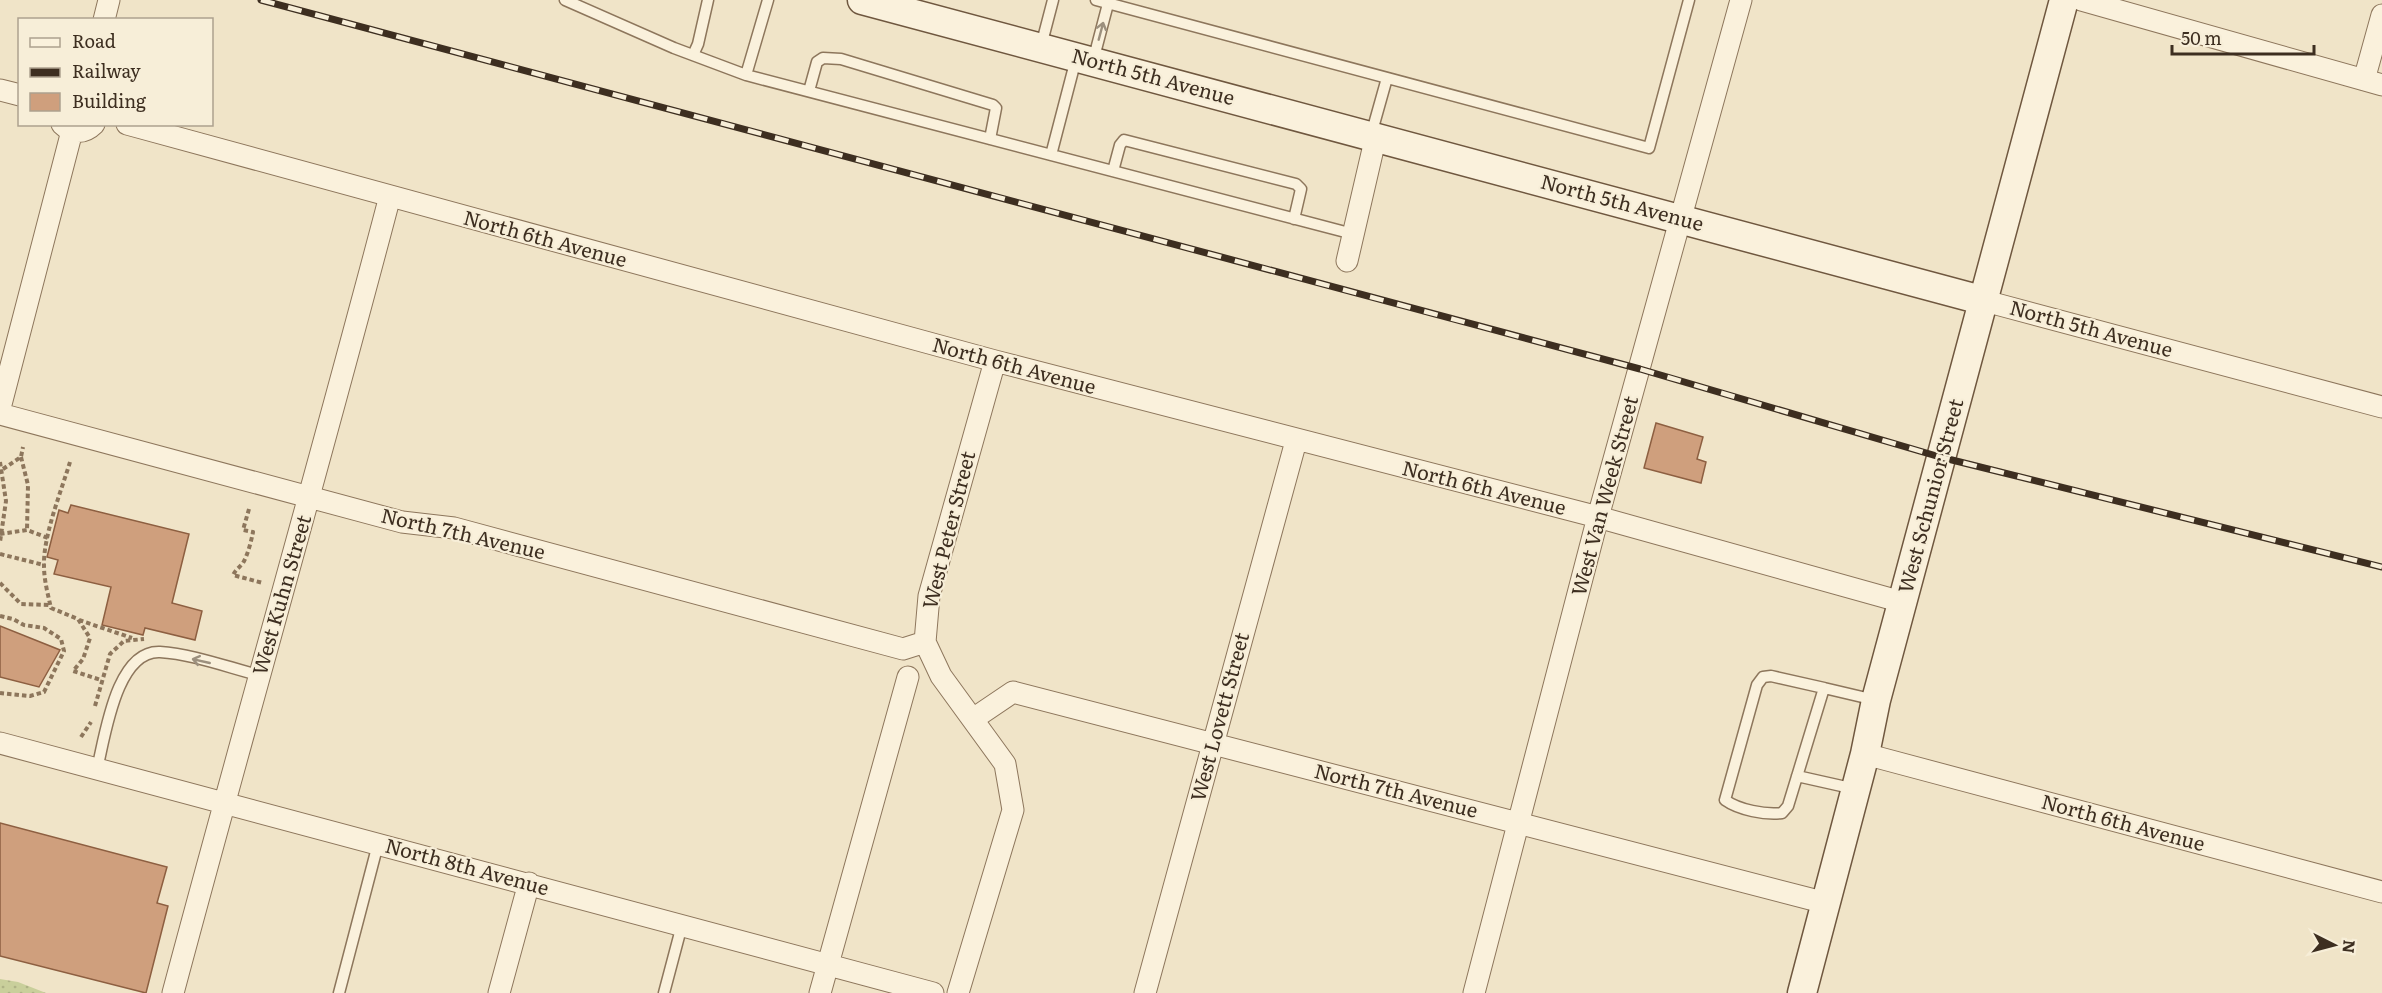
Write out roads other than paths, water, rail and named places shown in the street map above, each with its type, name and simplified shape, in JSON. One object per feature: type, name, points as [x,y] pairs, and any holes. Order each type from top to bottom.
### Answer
[{"type":"street","points":[[104,18],[109,0]]},
{"type":"street","name":"North 5th Avenue","points":[[862,0],[2382,407]]},
{"type":"street","name":"West Van Week Street","points":[[1474,993],[1598,517],[1742,0]]},
{"type":"street","name":"West Schunior Street","points":[[1802,993],[1865,754],[1876,700],[2064,0]]},
{"type":"street","points":[[2081,0],[2373,83],[2382,15]]},
{"type":"street","points":[[0,90],[18,94]]},
{"type":"street","points":[[0,408],[67,128],[86,131],[92,126]]},
{"type":"street","name":"North 6th Avenue","points":[[134,126],[995,361],[1296,441],[1598,517],[1902,602]]},
{"type":"street","points":[[1347,261],[1373,136]]},
{"type":"street","name":"West Kuhn Street","points":[[173,993],[258,675],[311,496],[390,196]]},
{"type":"street","name":"West Peter Street","points":[[925,642],[929,596],[995,361]]},
{"type":"street","name":"North 7th Avenue","points":[[0,414],[402,522],[454,528],[903,649],[925,642]]},
{"type":"street","name":"West Lovett Street","points":[[1145,993],[1296,441]]},
{"type":"street","points":[[925,642],[941,676],[1005,764],[1013,810],[958,993]]},
{"type":"street","points":[[820,993],[908,677]]},
{"type":"street","name":"North 7th Avenue","points":[[973,719],[1013,692],[1826,903]]},
{"type":"street","name":"North 8th Avenue","points":[[0,743],[933,993]]},
{"type":"street","name":"North 6th Avenue","points":[[1865,754],[2382,892]]},
{"type":"street","points":[[499,993],[528,883]]},
{"type":"lane","points":[[564,0],[746,75],[1353,234]]},
{"type":"lane","points":[[693,55],[698,44],[708,0]]},
{"type":"lane","points":[[746,75],[768,0]]},
{"type":"lane","points":[[1041,47],[1053,0]]},
{"type":"lane","points":[[1096,0],[1649,148],[1689,0]]},
{"type":"lane","points":[[1051,155],[1085,59],[1109,2]]},
{"type":"lane","points":[[809,91],[817,62],[823,58],[841,59],[993,105],[996,113],[990,139]]},
{"type":"lane","points":[[1373,136],[1387,78]]},
{"type":"lane","points":[[1113,171],[1120,145],[1124,141],[1296,184],[1301,189],[1294,219]]},
{"type":"lane","points":[[97,769],[119,686],[135,661],[148,654],[159,652],[258,675]]},
{"type":"lane","points":[[1824,688],[1788,806],[1782,813],[1773,814],[1732,805],[1725,800],[1757,685],[1762,677],[1771,676],[1824,688],[1876,700]]},
{"type":"lane","points":[[1797,776],[1856,789]]},
{"type":"lane","points":[[339,993],[378,844]]},
{"type":"lane","points":[[664,993],[682,925]]},
{"type":"railway","points":[[261,0],[1640,369],[1940,457],[2382,567]]}]
